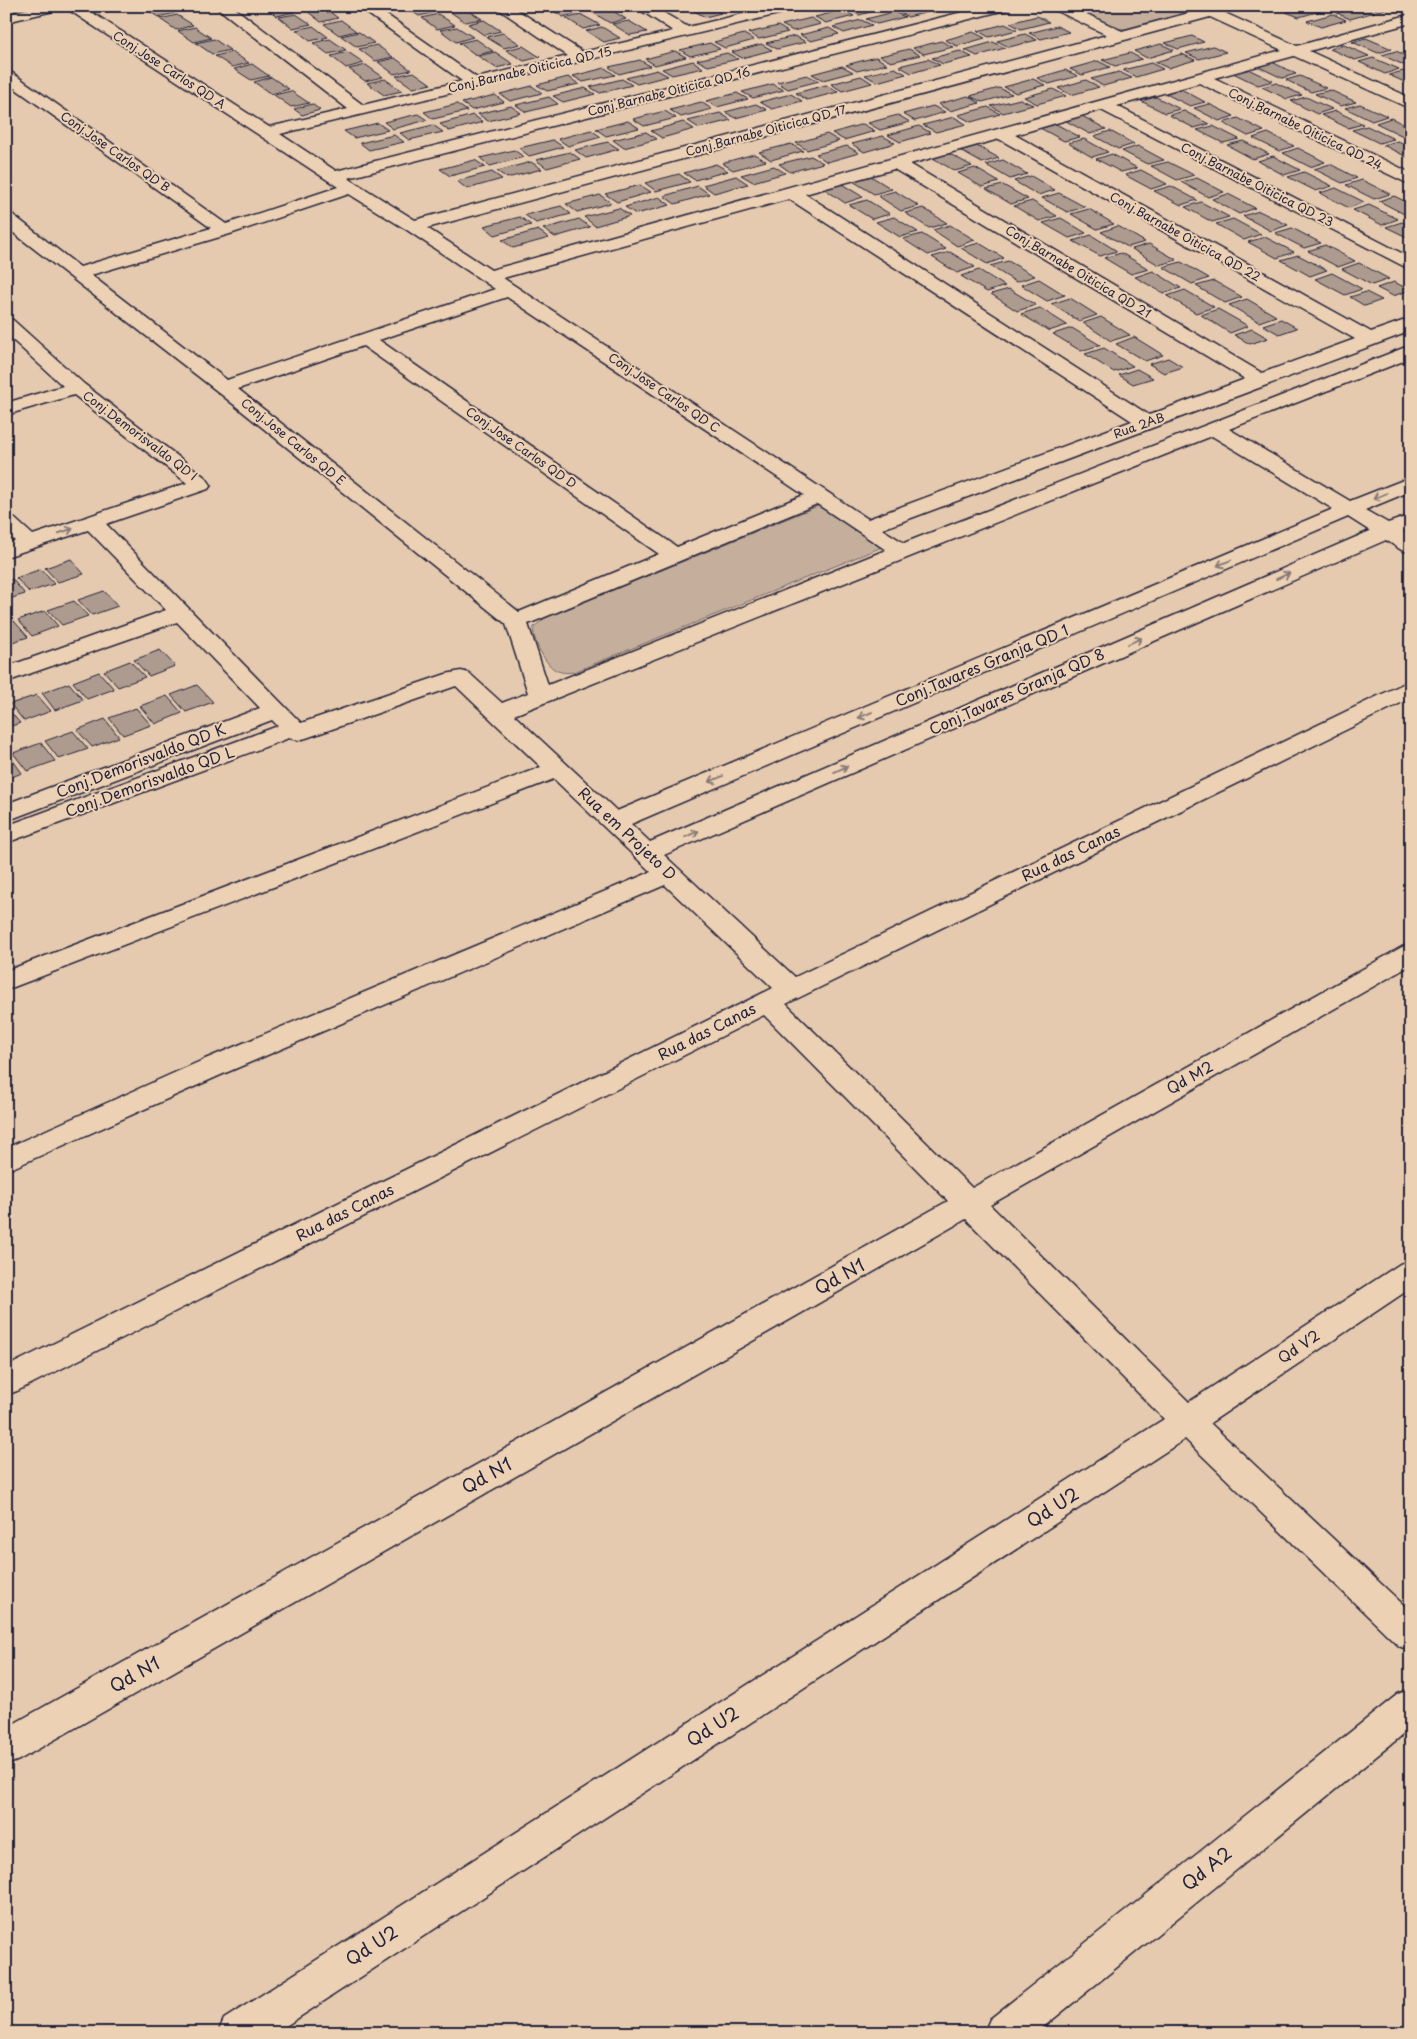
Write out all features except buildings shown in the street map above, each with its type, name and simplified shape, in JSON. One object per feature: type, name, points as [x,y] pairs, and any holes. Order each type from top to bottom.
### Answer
[{"type":"street","points":[[6,18],[60,6]]},
{"type":"street","name":"Conj.Jose Carlos QD A","points":[[72,6],[333,177],[413,226]]},
{"type":"street","points":[[222,6],[361,111]]},
{"type":"street","points":[[364,6],[475,83]]},
{"type":"street","points":[[500,6],[581,58]]},
{"type":"street","points":[[641,6],[685,32]]},
{"type":"street","name":"Conj.Barnabe Oiticica QD 16","points":[[333,177],[1004,6]]},
{"type":"street","points":[[1058,6],[1120,36]]},
{"type":"street","name":"Conj.Barnabe Oiticica QD 17","points":[[413,226],[1233,6]]},
{"type":"street","name":"Conj.Barnabe Oiticica QD 15","points":[[266,133],[791,7]]},
{"type":"street","points":[[1212,12],[1411,104]]},
{"type":"street","points":[[488,276],[791,193],[1411,18]]},
{"type":"street","points":[[1381,26],[1403,36]]},
{"type":"street","name":"Conj.Jose Carlos QD B","points":[[6,75],[224,230]]},
{"type":"street","name":"Conj.Barnabe Oiticica QD 24","points":[[1199,77],[1411,180]]},
{"type":"street","name":"Conj.Barnabe Oiticica QD 23","points":[[1103,105],[1411,265]]},
{"type":"street","name":"Conj.Barnabe Oiticica QD 22","points":[[1002,134],[1369,340]]},
{"type":"street","name":"Conj.Barnabe Oiticica QD 21","points":[[896,163],[1260,380]]},
{"type":"street","points":[[78,273],[224,230],[351,188]]},
{"type":"street","points":[[791,193],[1148,422]]},
{"type":"street","name":"Conj.Jose Carlos QD E","points":[[6,218],[224,387],[516,621]]},
{"type":"street","name":"Conj.Jose Carlos QD C","points":[[413,226],[902,551]]},
{"type":"street","points":[[224,387],[509,290]]},
{"type":"street","name":"Conj.Demorisvaldo QD I","points":[[6,324],[77,388],[201,485],[93,523]]},
{"type":"street","name":"Rua 2AB","points":[[866,527],[1411,324]]},
{"type":"street","name":"Conj.Jose Carlos QD D","points":[[365,339],[676,556]]},
{"type":"street","points":[[498,713],[902,551],[1411,351]]},
{"type":"street","points":[[6,409],[77,388]]},
{"type":"street","points":[[1214,429],[1411,546]]},
{"type":"street","name":"Conj.Tavares Granja QD 1","points":[[614,822],[1411,483]]},
{"type":"street","points":[[540,695],[516,621],[820,496]]},
{"type":"street","name":"Conj.Tavares Granja QD 8","points":[[648,853],[1411,520]]},
{"type":"street","points":[[6,521],[30,543]]},
{"type":"street","points":[[6,551],[93,523],[294,728]]},
{"type":"street","points":[[6,676],[180,613]]},
{"type":"street","name":"Rua em Projeto D","points":[[461,678],[670,874],[969,1204],[1187,1421],[1411,1635]]},
{"type":"street","name":"Conj.Demorisvaldo QD L","points":[[6,835],[294,728],[299,733],[461,678]]},
{"type":"street","name":"Rua das Canas","points":[[6,1382],[780,996],[1411,689]]},
{"type":"street","name":"Conj.Demorisvaldo QD K","points":[[6,813],[275,710]]},
{"type":"street","points":[[6,981],[558,769]]},
{"type":"street","points":[[6,1160],[213,1067],[670,874]]},
{"type":"street","name":"Qd M2","points":[[969,1204],[1411,953]]},
{"type":"street","name":"Qd N1","points":[[6,1748],[969,1204]]},
{"type":"street","name":"Qd V2","points":[[1187,1421],[1411,1272]]},
{"type":"street","name":"Qd U2","points":[[238,2033],[1187,1421]]},
{"type":"street","name":"Qd A2","points":[[1004,2033],[1411,1706]]},
{"type":"shaded area","points":[[1067,6],[1212,6],[1125,29],[1115,28]]},
{"type":"shaded area","points":[[820,505],[882,547],[574,672],[554,669],[540,650],[535,637],[534,627],[545,618]]}]
